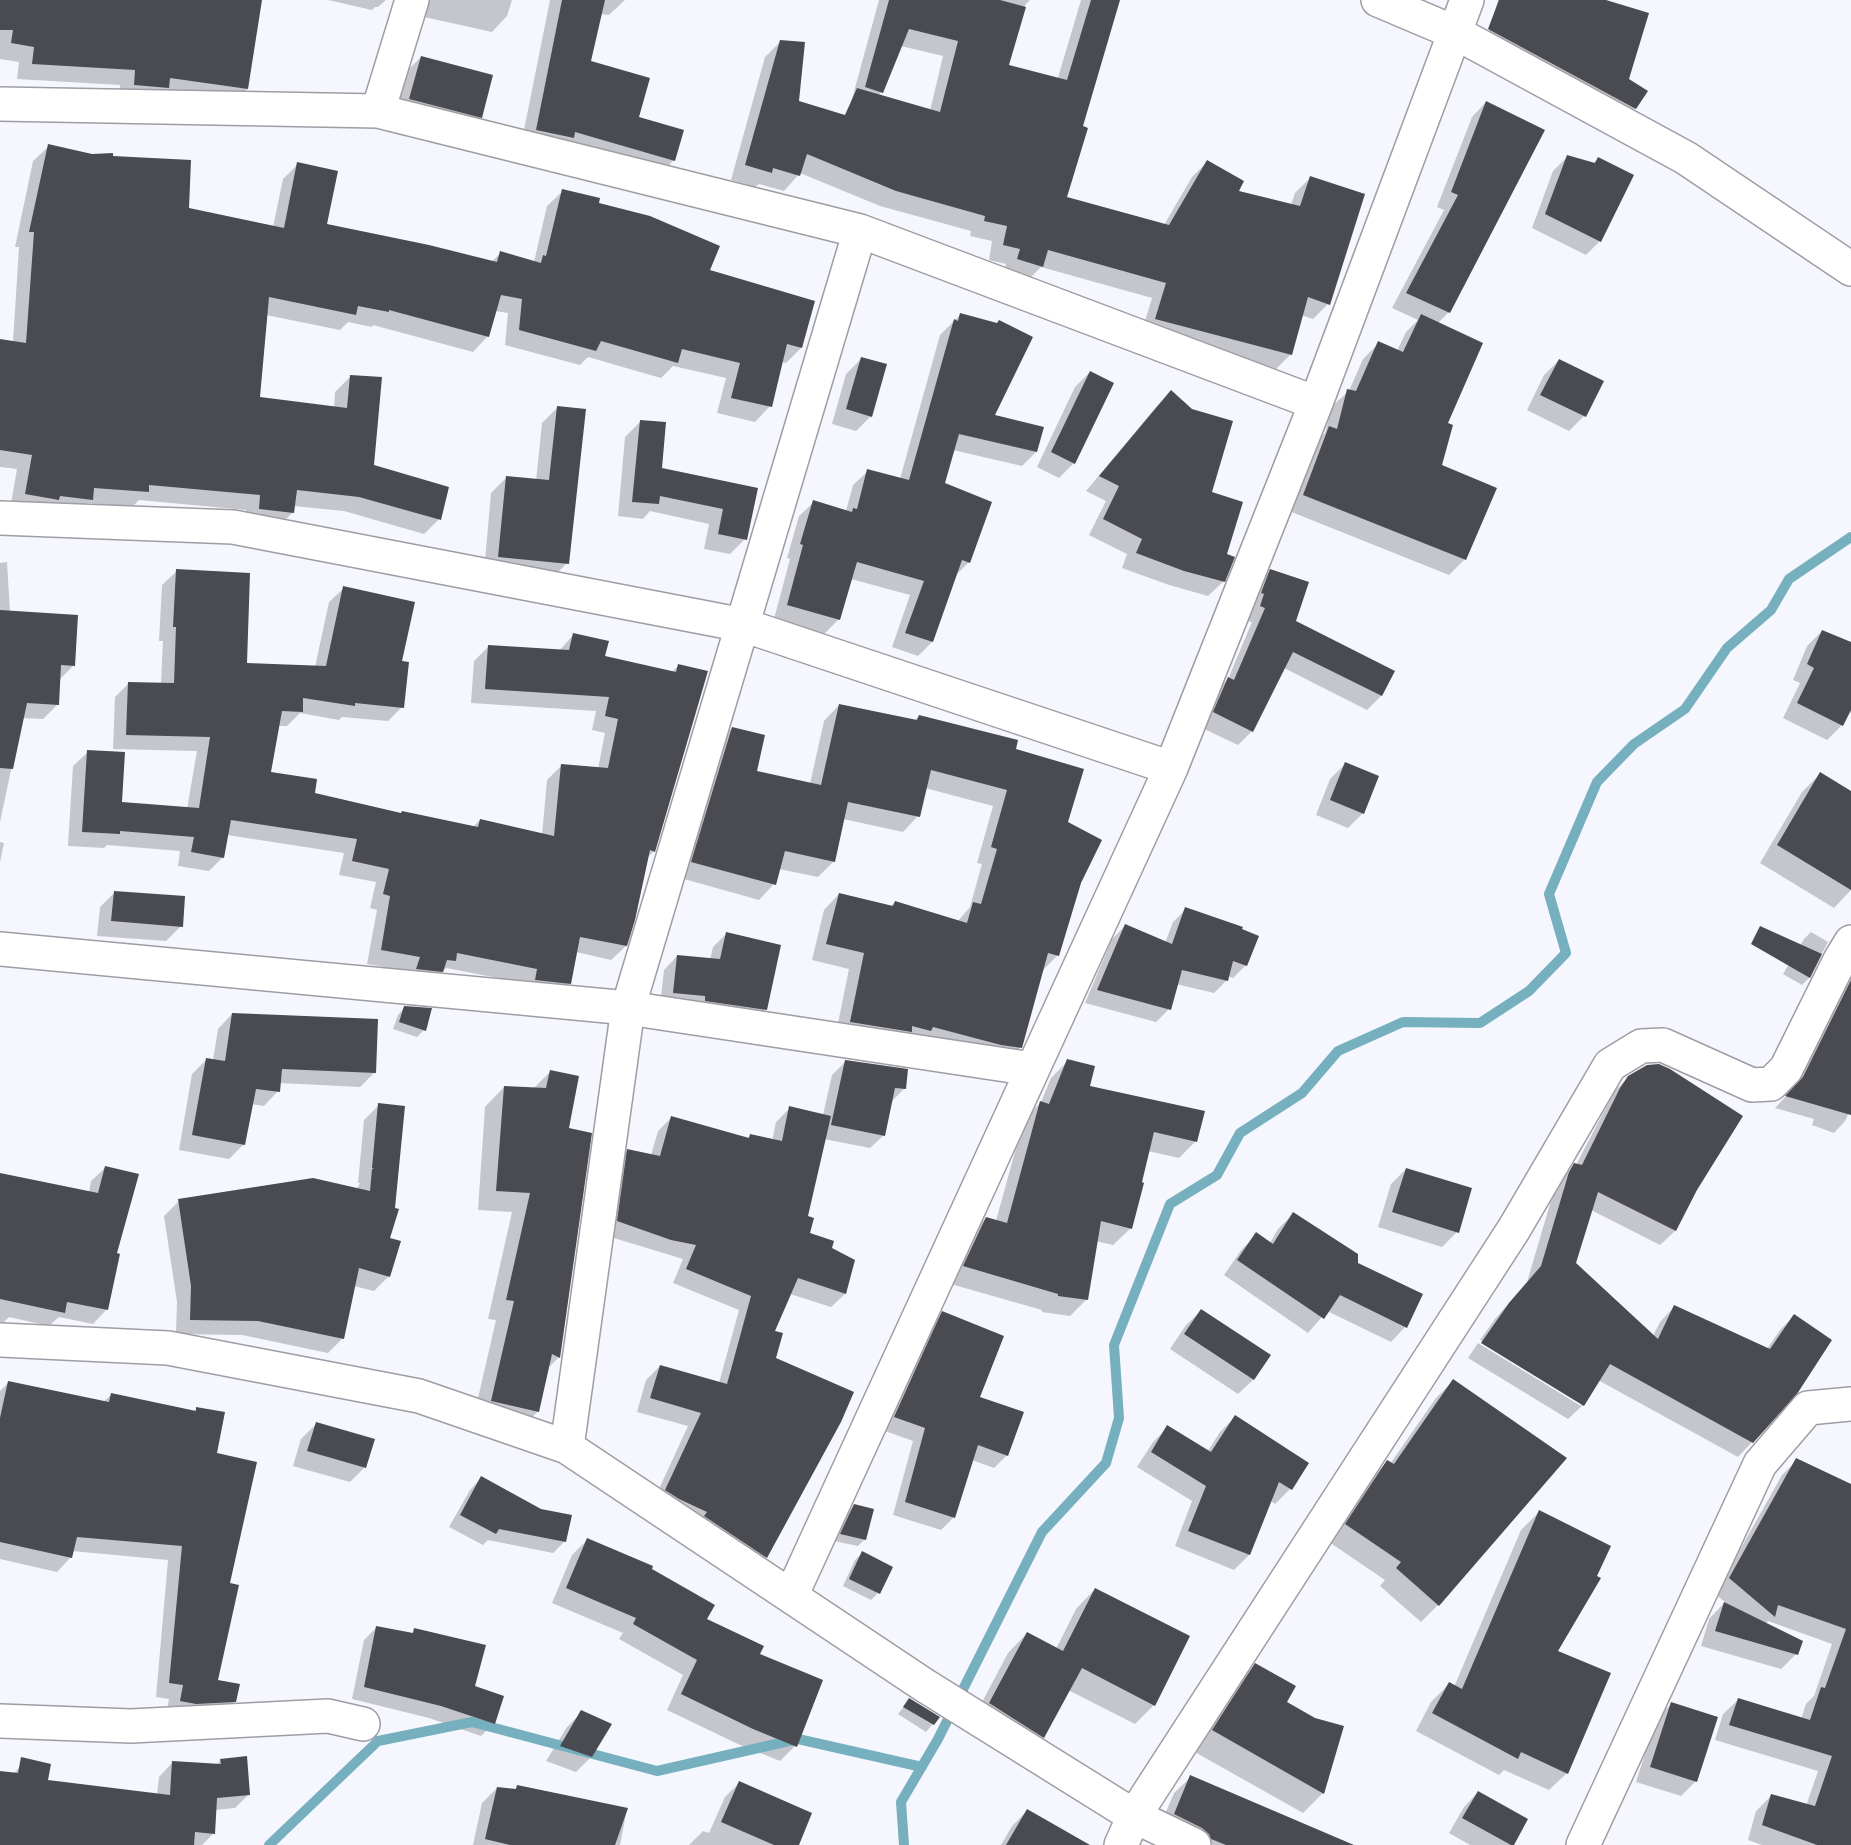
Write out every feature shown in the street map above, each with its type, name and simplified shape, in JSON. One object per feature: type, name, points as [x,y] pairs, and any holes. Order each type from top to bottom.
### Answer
[{"type":"street","points":[[378,111],[412,0]]},
{"type":"street","points":[[1378,0],[1456,33],[1686,158],[1851,269]]},
{"type":"street","points":[[791,1596],[1171,768],[1316,403],[1467,0]]},
{"type":"street","points":[[0,104],[378,111],[860,231],[1316,403]]},
{"type":"street","points":[[567,1447],[627,1008],[860,231]]},
{"type":"street","points":[[0,518],[233,527],[743,626],[1171,768]]},
{"type":"street","points":[[1127,1831],[1514,1229],[1610,1065],[1641,1046],[1664,1045],[1752,1085],[1771,1084],[1786,1069],[1851,942]]},
{"type":"street","points":[[0,949],[627,1008],[1032,1069]]},
{"type":"street","points":[[0,1340],[168,1348],[419,1396],[567,1447],[968,1712],[1127,1831],[1194,1845]]},
{"type":"street","points":[[1583,1845],[1760,1464],[1808,1408],[1851,1404]]},
{"type":"street","points":[[0,1721],[131,1726],[328,1716],[363,1724]]},
{"type":"building","points":[[0,0],[262,0],[248,89],[170,78],[169,88],[134,85],[135,70],[32,64],[34,47],[11,43],[13,30],[0,30]]},
{"type":"building","points":[[562,0],[605,0],[591,61],[650,78],[639,117],[684,130],[675,161],[575,132],[574,138],[536,130]]},
{"type":"building","points":[[889,0],[1000,0],[1026,7],[1009,65],[1067,80],[1091,0],[1120,0],[1083,126],[1088,128],[1067,197],[1169,225],[1207,160],[1244,181],[1239,191],[1300,206],[1310,176],[1365,194],[1330,305],[1308,297],[1292,355],[1155,319],[1166,283],[1048,250],[1043,267],[1017,259],[1020,249],[1003,245],[1007,226],[984,221],[985,216],[896,191],[807,154],[800,176],[773,168],[772,173],[745,165],[780,40],[805,42],[799,101],[845,115],[857,88],[940,112],[958,41],[909,29],[883,93],[865,87]]},
{"type":"building","points":[[1499,0],[1606,0],[1649,13],[1629,79],[1648,91],[1636,109],[1488,29]]},
{"type":"building","points":[[421,56],[493,75],[482,118],[409,99]]},
{"type":"building","points":[[1486,101],[1545,130],[1450,313],[1406,293],[1458,195],[1451,192]]},
{"type":"building","points":[[48,144],[92,154],[113,153],[113,156],[191,160],[189,208],[284,228],[297,162],[338,171],[327,224],[497,262],[500,251],[541,263],[543,255],[546,256],[562,189],[600,198],[599,203],[650,216],[720,246],[710,270],[815,301],[802,348],[787,344],[772,407],[731,398],[740,363],[682,349],[678,363],[601,341],[596,351],[519,330],[522,299],[501,295],[489,337],[389,310],[389,312],[358,306],[356,315],[269,297],[260,397],[347,408],[350,375],[382,377],[374,465],[449,487],[441,520],[359,497],[297,490],[294,513],[259,509],[260,495],[149,485],[149,492],[94,488],[93,500],[60,496],[59,500],[25,494],[32,455],[0,450],[0,339],[26,343],[34,232],[29,232]]},
{"type":"building","points":[[1567,155],[1595,163],[1598,157],[1634,175],[1601,242],[1545,214]]},
{"type":"building","points":[[960,313],[997,323],[999,320],[1033,337],[995,415],[1044,427],[1037,452],[959,434],[945,483],[992,502],[970,563],[962,560],[933,642],[905,633],[924,581],[857,562],[840,620],[787,605],[803,545],[800,544],[813,500],[852,512],[853,508],[857,509],[867,469],[909,480],[954,319],[958,321]]},
{"type":"building","points":[[1421,314],[1483,343],[1448,423],[1453,425],[1442,465],[1497,488],[1466,560],[1303,495],[1329,426],[1337,429],[1347,389],[1356,391],[1378,341],[1403,352]]},
{"type":"building","points":[[861,357],[887,364],[872,417],[846,409]]},
{"type":"building","points":[[1559,359],[1604,381],[1586,417],[1540,395]]},
{"type":"building","points":[[1090,371],[1114,383],[1075,464],[1051,452]]},
{"type":"building","points":[[1171,390],[1192,409],[1233,421],[1212,492],[1243,502],[1227,554],[1235,557],[1225,582],[1184,571],[1136,553],[1142,539],[1103,519],[1119,486],[1099,476]]},
{"type":"building","points":[[557,406],[586,409],[569,564],[498,557],[506,476],[549,480]]},
{"type":"building","points":[[640,420],[666,422],[662,468],[758,488],[747,540],[718,534],[723,509],[660,496],[659,504],[632,502]]},
{"type":"building","points":[[176,569],[250,573],[247,663],[326,666],[343,586],[415,602],[402,661],[409,662],[404,708],[355,703],[355,706],[303,698],[303,712],[282,711],[271,772],[317,779],[315,793],[401,813],[402,811],[478,827],[480,819],[554,836],[561,764],[608,768],[618,719],[605,716],[609,697],[485,689],[488,645],[569,650],[573,633],[609,641],[605,656],[676,672],[678,664],[708,671],[655,852],[650,850],[627,946],[580,937],[571,984],[535,980],[537,969],[457,953],[456,961],[447,960],[443,972],[416,969],[420,957],[381,950],[390,896],[383,894],[389,869],[352,861],[357,839],[231,820],[224,858],[191,852],[194,837],[120,831],[120,834],[82,832],[87,750],[125,752],[122,802],[199,808],[210,737],[126,735],[128,682],[174,683],[176,627],[173,627]]},
{"type":"building","points":[[1270,569],[1309,582],[1296,621],[1395,671],[1382,696],[1293,652],[1253,732],[1213,712],[1228,677],[1234,680],[1265,608],[1260,606],[1264,594],[1261,593]]},
{"type":"building","points":[[0,610],[78,615],[75,666],[61,665],[59,705],[27,703],[13,769],[0,768]]},
{"type":"building","points":[[1822,630],[1851,642],[1851,710],[1843,726],[1797,703],[1814,668],[1807,664]]},
{"type":"building","points":[[839,704],[917,720],[919,715],[1018,740],[1016,749],[1084,769],[1068,822],[1102,840],[1081,883],[1059,956],[1048,953],[1022,1048],[1001,1045],[933,1027],[931,1031],[912,1026],[912,1032],[850,1022],[864,953],[826,944],[839,893],[893,906],[895,901],[967,923],[973,902],[981,904],[997,849],[991,847],[1007,790],[931,770],[920,817],[848,802],[835,862],[785,851],[776,885],[691,862],[732,727],[765,735],[757,771],[821,785]]},
{"type":"building","points":[[1345,762],[1379,776],[1364,814],[1330,800]]},
{"type":"building","points":[[1820,772],[1851,791],[1851,890],[1777,845]]},
{"type":"building","points":[[114,891],[185,896],[183,927],[111,921]]},
{"type":"building","points":[[1185,907],[1243,927],[1242,929],[1259,936],[1247,966],[1233,961],[1228,981],[1182,970],[1171,1010],[1097,990],[1125,924],[1172,944]]},
{"type":"building","points":[[1760,926],[1822,954],[1810,978],[1751,944]]},
{"type":"building","points":[[726,932],[781,945],[767,1010],[705,1001],[705,996],[673,993],[677,955],[720,959]]},
{"type":"building","points":[[1851,980],[1851,1115],[1785,1096],[1803,1077]]},
{"type":"building","points":[[404,1006],[432,1008],[426,1031],[399,1022]]},
{"type":"building","points":[[232,1013],[378,1019],[376,1073],[282,1069],[280,1092],[256,1089],[245,1145],[192,1135],[206,1058],[225,1061]]},
{"type":"building","points":[[1067,1059],[1095,1066],[1090,1086],[1205,1111],[1197,1142],[1154,1132],[1132,1229],[1101,1221],[1088,1300],[1058,1296],[1058,1294],[963,1266],[986,1217],[1007,1223],[1040,1101],[1049,1104]]},
{"type":"building","points":[[845,1060],[908,1069],[906,1089],[895,1088],[885,1136],[831,1125]]},
{"type":"building","points":[[1659,1064],[1743,1116],[1697,1190],[1676,1231],[1598,1192],[1576,1263],[1658,1339],[1674,1305],[1770,1349],[1794,1314],[1832,1340],[1797,1394],[1753,1443],[1610,1364],[1584,1406],[1481,1343],[1509,1303],[1541,1266],[1569,1172],[1574,1163],[1582,1165],[1620,1088],[1628,1076],[1647,1065]]},
{"type":"building","points":[[550,1070],[579,1076],[569,1128],[592,1133],[560,1358],[552,1354],[539,1412],[491,1401],[514,1301],[506,1300],[530,1193],[496,1191],[504,1086],[546,1088]]},
{"type":"building","points":[[378,1103],[405,1106],[395,1208],[399,1209],[390,1238],[401,1241],[390,1277],[359,1268],[344,1339],[258,1321],[190,1320],[191,1286],[178,1199],[313,1178],[370,1191],[374,1168],[372,1168]]},
{"type":"building","points":[[789,1106],[831,1116],[808,1216],[814,1218],[810,1233],[834,1241],[832,1248],[855,1260],[846,1294],[798,1278],[775,1331],[783,1333],[776,1358],[854,1392],[841,1422],[767,1558],[704,1516],[707,1512],[665,1490],[701,1413],[650,1398],[660,1365],[727,1384],[751,1296],[686,1269],[696,1245],[671,1240],[617,1221],[627,1149],[660,1156],[671,1116],[749,1138],[750,1134],[782,1141]]},
{"type":"building","points":[[105,1166],[139,1174],[117,1253],[120,1254],[108,1310],[67,1302],[65,1313],[0,1299],[0,1173],[98,1193]]},
{"type":"building","points":[[1406,1168],[1472,1188],[1459,1233],[1392,1212]]},
{"type":"building","points":[[1293,1212],[1358,1254],[1358,1263],[1423,1294],[1407,1328],[1340,1295],[1324,1319],[1237,1260],[1256,1232],[1273,1244]]},
{"type":"building","points":[[1201,1309],[1271,1355],[1254,1380],[1184,1334]]},
{"type":"building","points":[[942,1311],[1004,1336],[980,1397],[1024,1412],[1008,1456],[978,1445],[955,1518],[905,1502],[925,1428],[894,1417]]},
{"type":"building","points":[[1453,1379],[1567,1458],[1439,1606],[1396,1568],[1401,1562],[1345,1524],[1387,1460],[1394,1464]]},
{"type":"building","points":[[8,1381],[109,1402],[111,1393],[196,1411],[196,1407],[225,1412],[217,1453],[257,1462],[230,1583],[239,1585],[218,1680],[240,1684],[236,1702],[196,1704],[180,1701],[183,1685],[169,1683],[182,1546],[77,1537],[72,1558],[0,1542],[0,1418]]},
{"type":"building","points":[[1235,1415],[1309,1463],[1292,1490],[1279,1482],[1250,1555],[1188,1531],[1206,1486],[1151,1452],[1167,1425],[1211,1452]]},
{"type":"building","points":[[316,1422],[375,1439],[366,1468],[307,1451]]},
{"type":"building","points":[[1796,1458],[1851,1484],[1851,1845],[1817,1845],[1762,1825],[1771,1794],[1815,1806],[1832,1756],[1729,1725],[1738,1698],[1810,1720],[1821,1687],[1825,1688],[1846,1629],[1778,1605],[1775,1617],[1729,1578]]},
{"type":"building","points":[[481,1476],[541,1509],[572,1515],[566,1542],[499,1529],[496,1534],[460,1515]]},
{"type":"building","points":[[854,1504],[874,1509],[866,1540],[840,1534]]},
{"type":"building","points":[[1539,1510],[1611,1546],[1597,1576],[1601,1578],[1558,1651],[1611,1673],[1568,1774],[1521,1752],[1518,1759],[1432,1713],[1449,1682],[1462,1689]]},
{"type":"building","points":[[587,1538],[653,1566],[652,1569],[715,1605],[707,1619],[764,1646],[760,1654],[823,1680],[797,1747],[753,1729],[681,1694],[697,1660],[633,1624],[636,1618],[566,1588]]},
{"type":"building","points":[[862,1551],[893,1567],[880,1594],[849,1579]]},
{"type":"building","points":[[1095,1588],[1190,1636],[1155,1706],[1082,1668],[1044,1738],[989,1703],[1027,1632],[1063,1651]]},
{"type":"building","points":[[1724,1602],[1803,1641],[1798,1655],[1715,1631]]},
{"type":"building","points":[[376,1626],[413,1633],[414,1628],[486,1645],[475,1686],[504,1696],[495,1724],[441,1706],[364,1687]]},
{"type":"building","points":[[1255,1663],[1296,1686],[1287,1702],[1315,1718],[1344,1726],[1324,1794],[1212,1730]]},
{"type":"building","points":[[909,1698],[940,1717],[934,1725],[903,1707]]},
{"type":"building","points":[[1671,1702],[1718,1717],[1697,1782],[1650,1767]]},
{"type":"building","points":[[581,1710],[612,1724],[592,1757],[560,1746]]},
{"type":"building","points":[[247,1756],[250,1795],[217,1798],[215,1834],[195,1832],[194,1845],[0,1845],[0,1771],[18,1773],[21,1757],[51,1764],[48,1780],[170,1795],[172,1761],[221,1764],[220,1759]]},
{"type":"building","points":[[1190,1775],[1354,1845],[1226,1845],[1211,1839],[1202,1828],[1174,1814]]},
{"type":"building","points":[[739,1781],[812,1813],[799,1845],[774,1845],[721,1822]]},
{"type":"building","points":[[517,1785],[628,1808],[615,1845],[510,1845],[485,1839],[497,1787],[516,1789]]},
{"type":"building","points":[[1478,1791],[1528,1819],[1514,1845],[1462,1818]]},
{"type":"building","points":[[1027,1809],[1090,1845],[1006,1845]]},
{"type":"waterway","points":[[904,1845],[901,1802],[938,1739],[1042,1532],[1106,1463],[1119,1418],[1114,1345],[1170,1204],[1217,1175],[1240,1133],[1302,1093],[1338,1051],[1403,1022],[1480,1023],[1529,991],[1566,953],[1549,894],[1597,782],[1634,744],[1685,709],[1727,648],[1771,610],[1789,579],[1851,537]]},
{"type":"waterway","points":[[269,1845],[378,1741],[472,1722],[657,1771],[798,1739],[922,1767]]}]
